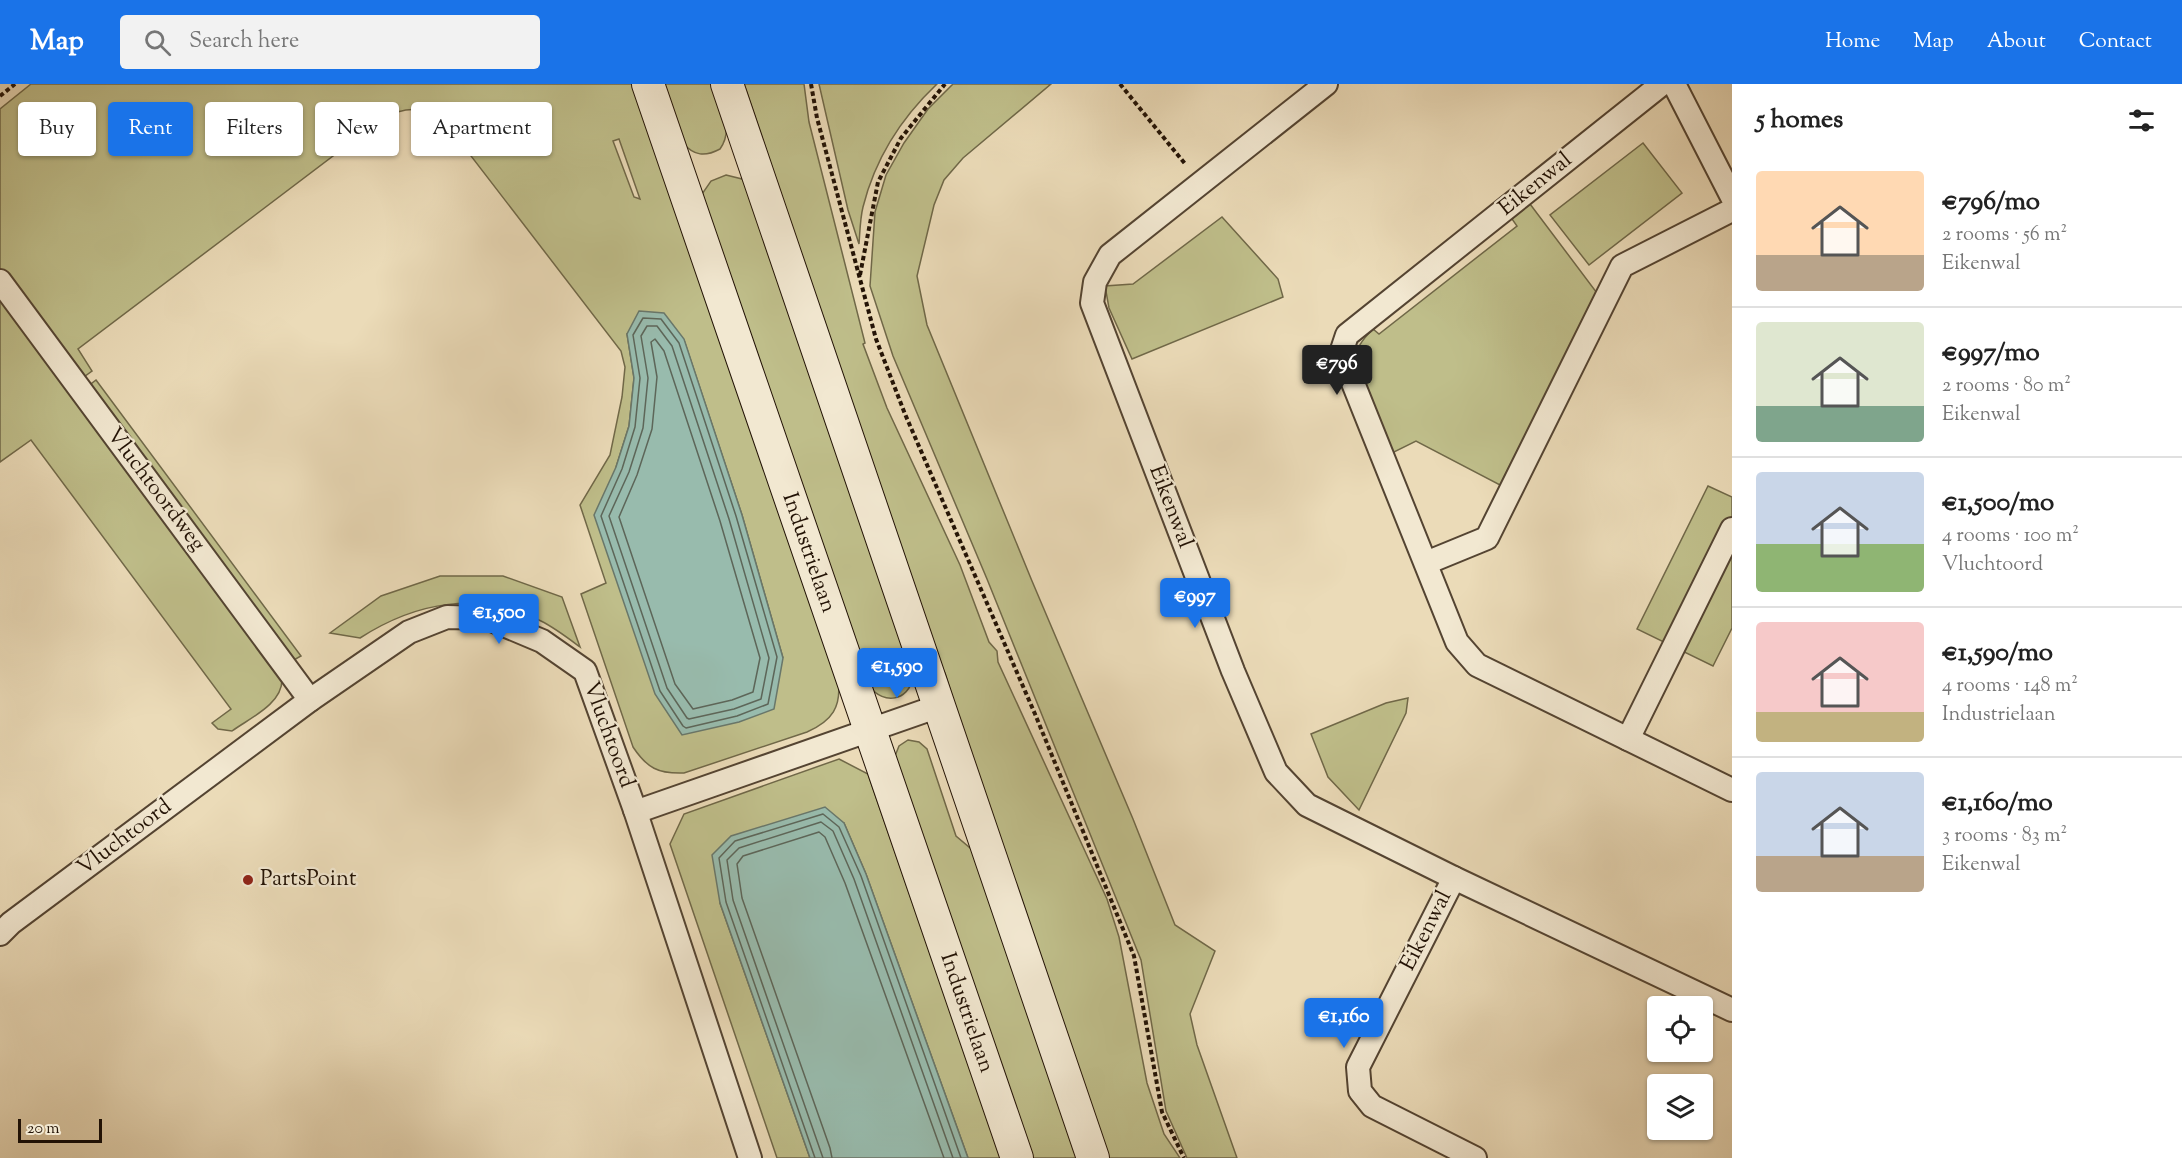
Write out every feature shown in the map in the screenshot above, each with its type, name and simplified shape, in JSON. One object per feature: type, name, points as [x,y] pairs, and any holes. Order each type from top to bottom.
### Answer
[{"type":"main road","name":"Industrielaan","points":[[648,84],[868,730],[1017,1158]]},
{"type":"main road","points":[[727,84],[1093,1158]]},
{"type":"street","name":"Eikenwal","points":[[1326,84],[1110,255],[1095,282],[1092,303],[1233,671],[1276,772],[1307,805],[1454,878],[1732,1010]]},
{"type":"street","name":"Eikenwal","points":[[1662,84],[1347,336],[1341,353],[1458,642],[1477,665],[1732,790]]},
{"type":"street","points":[[1674,84],[1732,196]]},
{"type":"street","points":[[1425,563],[1487,538],[1622,266],[1732,210]]},
{"type":"street","name":"Vluchtoordweg","points":[[0,281],[310,700]]},
{"type":"street","points":[[1628,739],[1732,528]]},
{"type":"street","name":"Vluchtoord","points":[[0,934],[11,923],[310,700],[409,632],[447,617],[488,618],[542,641],[585,671],[635,810],[750,1158]]},
{"type":"street","points":[[635,810],[644,809],[939,706]]},
{"type":"street","name":"Eikenwal","points":[[1454,878],[1358,1067],[1360,1091],[1372,1106],[1475,1158]]},
{"type":"path","points":[[0,96],[15,84]]},
{"type":"path","points":[[811,84],[817,118],[876,339],[905,414],[982,587],[1134,956],[1162,1112],[1184,1158]]},
{"type":"path","points":[[859,279],[878,182],[901,138],[945,84]]},
{"type":"path","points":[[1120,84],[1200,182]]},
{"type":"shaded area","points":[[31,84],[636,84],[838,679],[837,705],[829,718],[807,732],[684,773],[660,771],[648,765],[633,747],[581,594],[606,583],[580,505],[610,455],[622,397],[625,367],[621,351],[471,156],[552,156],[552,102],[411,102],[411,110],[399,111],[399,102],[315,102],[315,156],[333,156],[78,349],[92,371],[81,379],[0,270],[0,109]],"holes":[[[619,139],[640,199],[634,197],[613,141]],[[627,334],[684,340],[742,515],[783,658],[616,467],[629,426],[634,378]]]},
{"type":"shaded area","points":[[662,84],[713,84],[726,125],[724,141],[720,149],[700,154],[691,151],[683,143]]},
{"type":"shaded area","points":[[744,84],[804,84],[809,122],[865,343],[863,344],[887,408],[960,565],[989,642],[997,651],[998,662],[1107,899],[1119,937],[1147,1083],[1164,1134],[1180,1158],[1109,1158],[973,764],[945,673],[939,664]]},
{"type":"shaded area","points":[[819,84],[937,84],[901,125],[882,156],[863,207],[859,244],[848,210]]},
{"type":"shaded area","points":[[953,84],[1051,84],[963,158],[944,180],[934,205],[917,276],[927,325],[1175,925],[1215,951],[1190,1014],[1197,1045],[1237,1158],[1187,1158],[1166,1111],[1141,960],[987,579],[893,356],[870,286],[875,212],[886,175],[904,143],[928,109]]},
{"type":"shaded area","points":[[1643,143],[1682,193],[1589,265],[1550,215]]},
{"type":"shaded area","points":[[726,175],[742,179],[747,185],[913,678],[906,692],[895,698],[882,696],[870,687],[702,194],[711,181]]},
{"type":"shaded area","points":[[1530,204],[1597,293],[1500,485],[1416,441],[1390,454],[1354,365],[1360,345],[1373,329],[1379,334],[1517,226],[1512,219]]},
{"type":"shaded area","points":[[1222,217],[1278,279],[1283,297],[1132,359],[1109,308],[1105,286],[1133,284]]},
{"type":"shaded area","points":[[0,293],[282,680],[281,689],[271,703],[232,731],[218,729],[212,723],[231,709],[31,440],[0,462]]},
{"type":"shaded area","points":[[96,380],[301,656],[292,661],[87,387]]},
{"type":"shaded area","points":[[1708,486],[1732,497],[1732,628],[1713,666],[1637,629]]},
{"type":"shaded area","points":[[440,576],[503,576],[562,597],[580,647],[541,621],[518,611],[471,603],[448,604],[403,616],[360,638],[330,633],[381,596]]},
{"type":"shaded area","points":[[1408,698],[1406,713],[1359,810],[1328,777],[1311,734],[1386,703]]},
{"type":"shaded area","points":[[908,740],[919,742],[927,749],[956,836],[976,853],[1080,1158],[1030,1158],[895,756],[899,746]]},
{"type":"shaded area","points":[[839,759],[868,774],[1001,1158],[968,1158],[866,874],[844,823],[720,903],[810,1158],[777,1158],[670,844],[684,814]]},
{"type":"water","points":[[639,311],[664,313],[684,339],[742,515],[783,658],[774,709],[739,722],[682,735],[655,694],[594,515],[616,467],[629,426],[634,378],[627,334]]},
{"type":"water","points":[[825,807],[844,823],[866,874],[968,1158],[810,1158],[720,903],[712,855],[731,836]]},
{"type":"place","name":"PartsPoint","points":[[248,880]]}]
